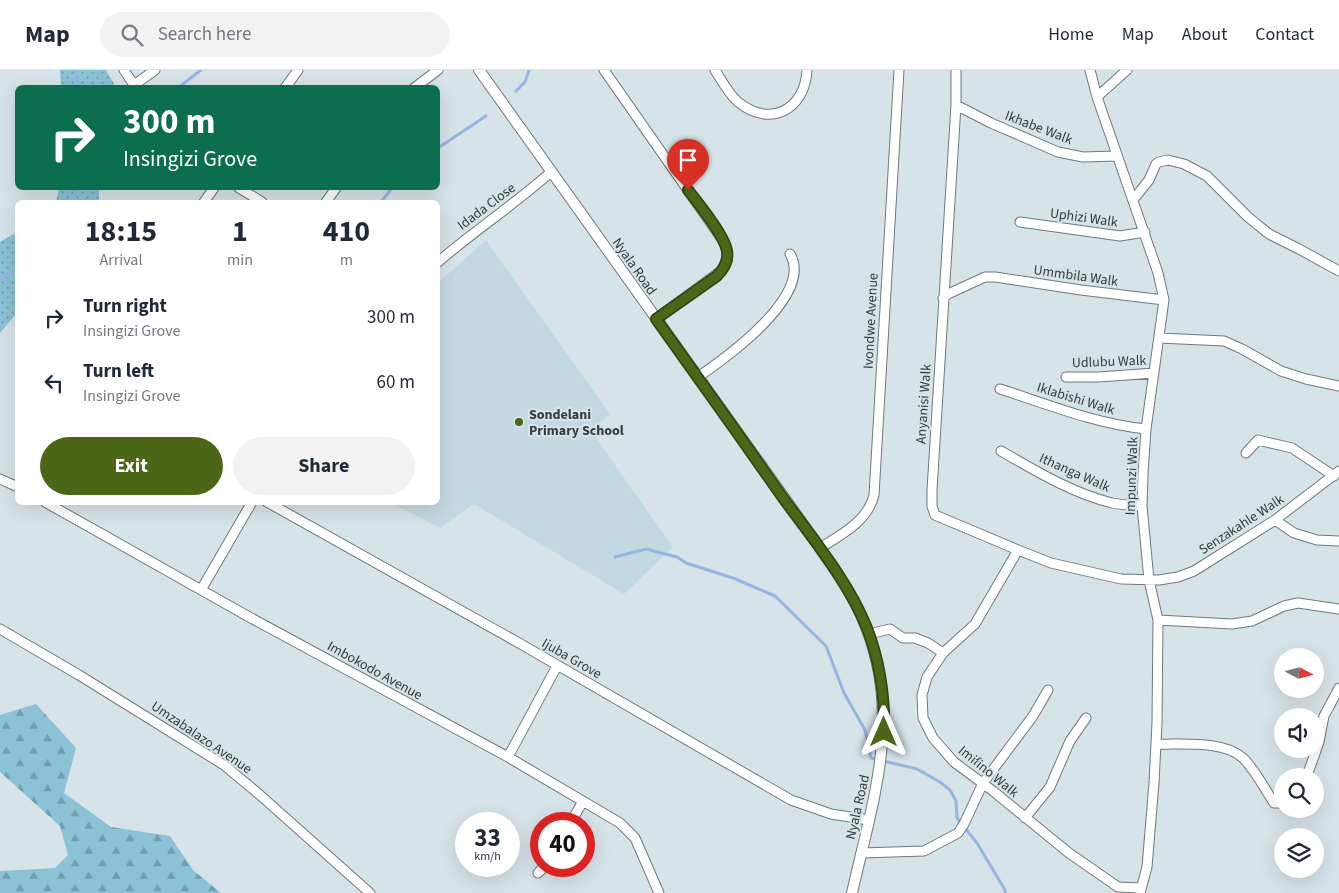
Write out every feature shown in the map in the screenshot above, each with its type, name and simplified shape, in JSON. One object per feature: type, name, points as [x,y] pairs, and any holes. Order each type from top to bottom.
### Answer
[{"type":"street","points":[[124,70],[134,85]]},
{"type":"street","points":[[136,85],[155,70]]},
{"type":"street","points":[[287,85],[298,70]]},
{"type":"street","points":[[418,85],[438,70]]},
{"type":"street","name":"Nyala Road","points":[[479,70],[820,548],[851,595],[869,634],[878,664],[884,698],[884,732],[881,761],[852,893]]},
{"type":"street","points":[[604,70],[727,248],[727,259],[721,271],[656,319]]},
{"type":"street","points":[[715,70],[732,96],[747,108],[773,114],[791,107],[800,97],[806,83],[807,70]]},
{"type":"street","name":"Ivondwe Avenue","points":[[820,548],[838,537],[864,516],[870,509],[874,495],[899,70]]},
{"type":"street","name":"Anyanisi Walk","points":[[956,70],[956,105],[932,481],[933,512],[938,516],[1051,563],[1121,578],[1149,580]]},
{"type":"street","name":"Impunzi Walk","points":[[1090,70],[1097,97],[1158,273],[1164,300],[1146,429],[1143,474],[1142,506],[1149,580],[1158,620],[1156,744],[1146,867],[1140,891]]},
{"type":"street","points":[[1097,97],[1127,70]]},
{"type":"street","name":"Ikhabe Walk","points":[[956,105],[991,123],[1058,152],[1083,157],[1117,156]]},
{"type":"street","points":[[1133,200],[1149,180],[1156,164],[1168,160],[1184,164],[1207,176],[1269,234],[1339,271]]},
{"type":"street","name":"Idada Close","points":[[440,260],[496,215],[530,191],[551,172]]},
{"type":"street","points":[[242,190],[259,200]]},
{"type":"street","name":"Uphizi Walk","points":[[1020,222],[1120,236],[1144,232]]},
{"type":"street","points":[[698,377],[751,336],[767,320],[785,297],[795,274],[794,262],[790,254]]},
{"type":"street","name":"Ummbila Walk","points":[[943,298],[986,277],[1164,300]]},
{"type":"street","points":[[1159,338],[1224,341],[1281,371],[1339,386]]},
{"type":"street","name":"Udlubu Walk","points":[[1066,377],[1154,373]]},
{"type":"street","name":"Iklabishi Walk","points":[[1000,389],[1088,418],[1125,427],[1146,429]]},
{"type":"street","points":[[1246,453],[1258,440],[1292,448],[1336,474]]},
{"type":"street","name":"Ithanga Walk","points":[[1000,451],[1049,478],[1087,495],[1113,504],[1142,506]]},
{"type":"street","name":"Senzakahle Walk","points":[[1149,580],[1178,577],[1194,570],[1275,520],[1336,474]]},
{"type":"street","points":[[0,479],[15,486]]},
{"type":"street","name":"Imbokodo Avenue","points":[[50,505],[201,590],[508,757],[620,823],[630,832],[638,844],[659,893]]},
{"type":"street","points":[[201,590],[250,505]]},
{"type":"street","name":"Ijuba Grove","points":[[272,505],[519,643],[790,800],[831,814],[869,820]]},
{"type":"street","points":[[1275,520],[1294,533],[1317,540],[1339,542]]},
{"type":"street","name":"Imifino Walk","points":[[1018,550],[975,624],[943,653],[927,677],[921,703],[923,718],[933,738],[954,762],[1110,883],[1118,887],[1140,891]]},
{"type":"street","points":[[1158,620],[1232,624],[1252,620],[1284,606],[1298,603],[1339,609]]},
{"type":"street","name":"Umzabalazo Avenue","points":[[0,629],[79,674],[224,765],[370,893]]},
{"type":"street","points":[[869,634],[890,629],[903,638],[915,638],[928,643],[943,653]]},
{"type":"street","points":[[508,757],[557,666]]},
{"type":"street","points":[[1310,768],[1319,742],[1324,716],[1339,688]]},
{"type":"street","points":[[861,853],[924,851],[958,833],[983,783],[1033,716],[1048,690]]},
{"type":"street","points":[[1025,818],[1050,786],[1070,742],[1086,718]]},
{"type":"street","points":[[1156,744],[1213,746],[1231,749],[1243,758],[1274,803]]},
{"type":"street","points":[[577,812],[584,801]]},
{"type":"shaded area","name":"Sondelani Primary School","points":[[486,240],[610,414],[591,431],[673,547],[624,594],[474,504],[440,528],[395,505],[440,505],[440,281]]},
{"type":"green space","points":[[60,70],[106,70],[115,85],[61,85]]},
{"type":"green space","points":[[59,190],[99,190],[99,200],[56,200]]},
{"type":"green space","points":[[15,233],[15,315],[0,333],[0,242]]},
{"type":"green space","points":[[36,704],[76,748],[64,793],[111,827],[170,836],[193,870],[221,893],[0,893],[0,871],[55,868],[68,855],[60,826],[0,772],[0,715]]},
{"type":"waterway","points":[[75,70],[78,85]]},
{"type":"waterway","points":[[182,85],[201,70]]},
{"type":"waterway","points":[[516,91],[525,82],[529,70]]},
{"type":"waterway","points":[[440,147],[486,116]]},
{"type":"waterway","points":[[74,190],[76,200]]},
{"type":"waterway","points":[[383,200],[390,190]]},
{"type":"waterway","points":[[0,280],[15,272]]},
{"type":"waterway","points":[[615,557],[646,549],[677,557],[686,563],[733,578],[775,596],[826,646],[844,693],[865,730],[871,758],[917,769],[950,790],[956,801],[957,818],[977,843],[1005,893]]},
{"type":"place","name":"Sondelani Primary School","points":[[519,422]]},
{"type":"route","points":[[688,190],[725,244],[728,254],[727,259],[725,266],[717,276],[656,319],[820,548],[851,595],[867,628],[878,664],[884,698],[884,732]]}]
